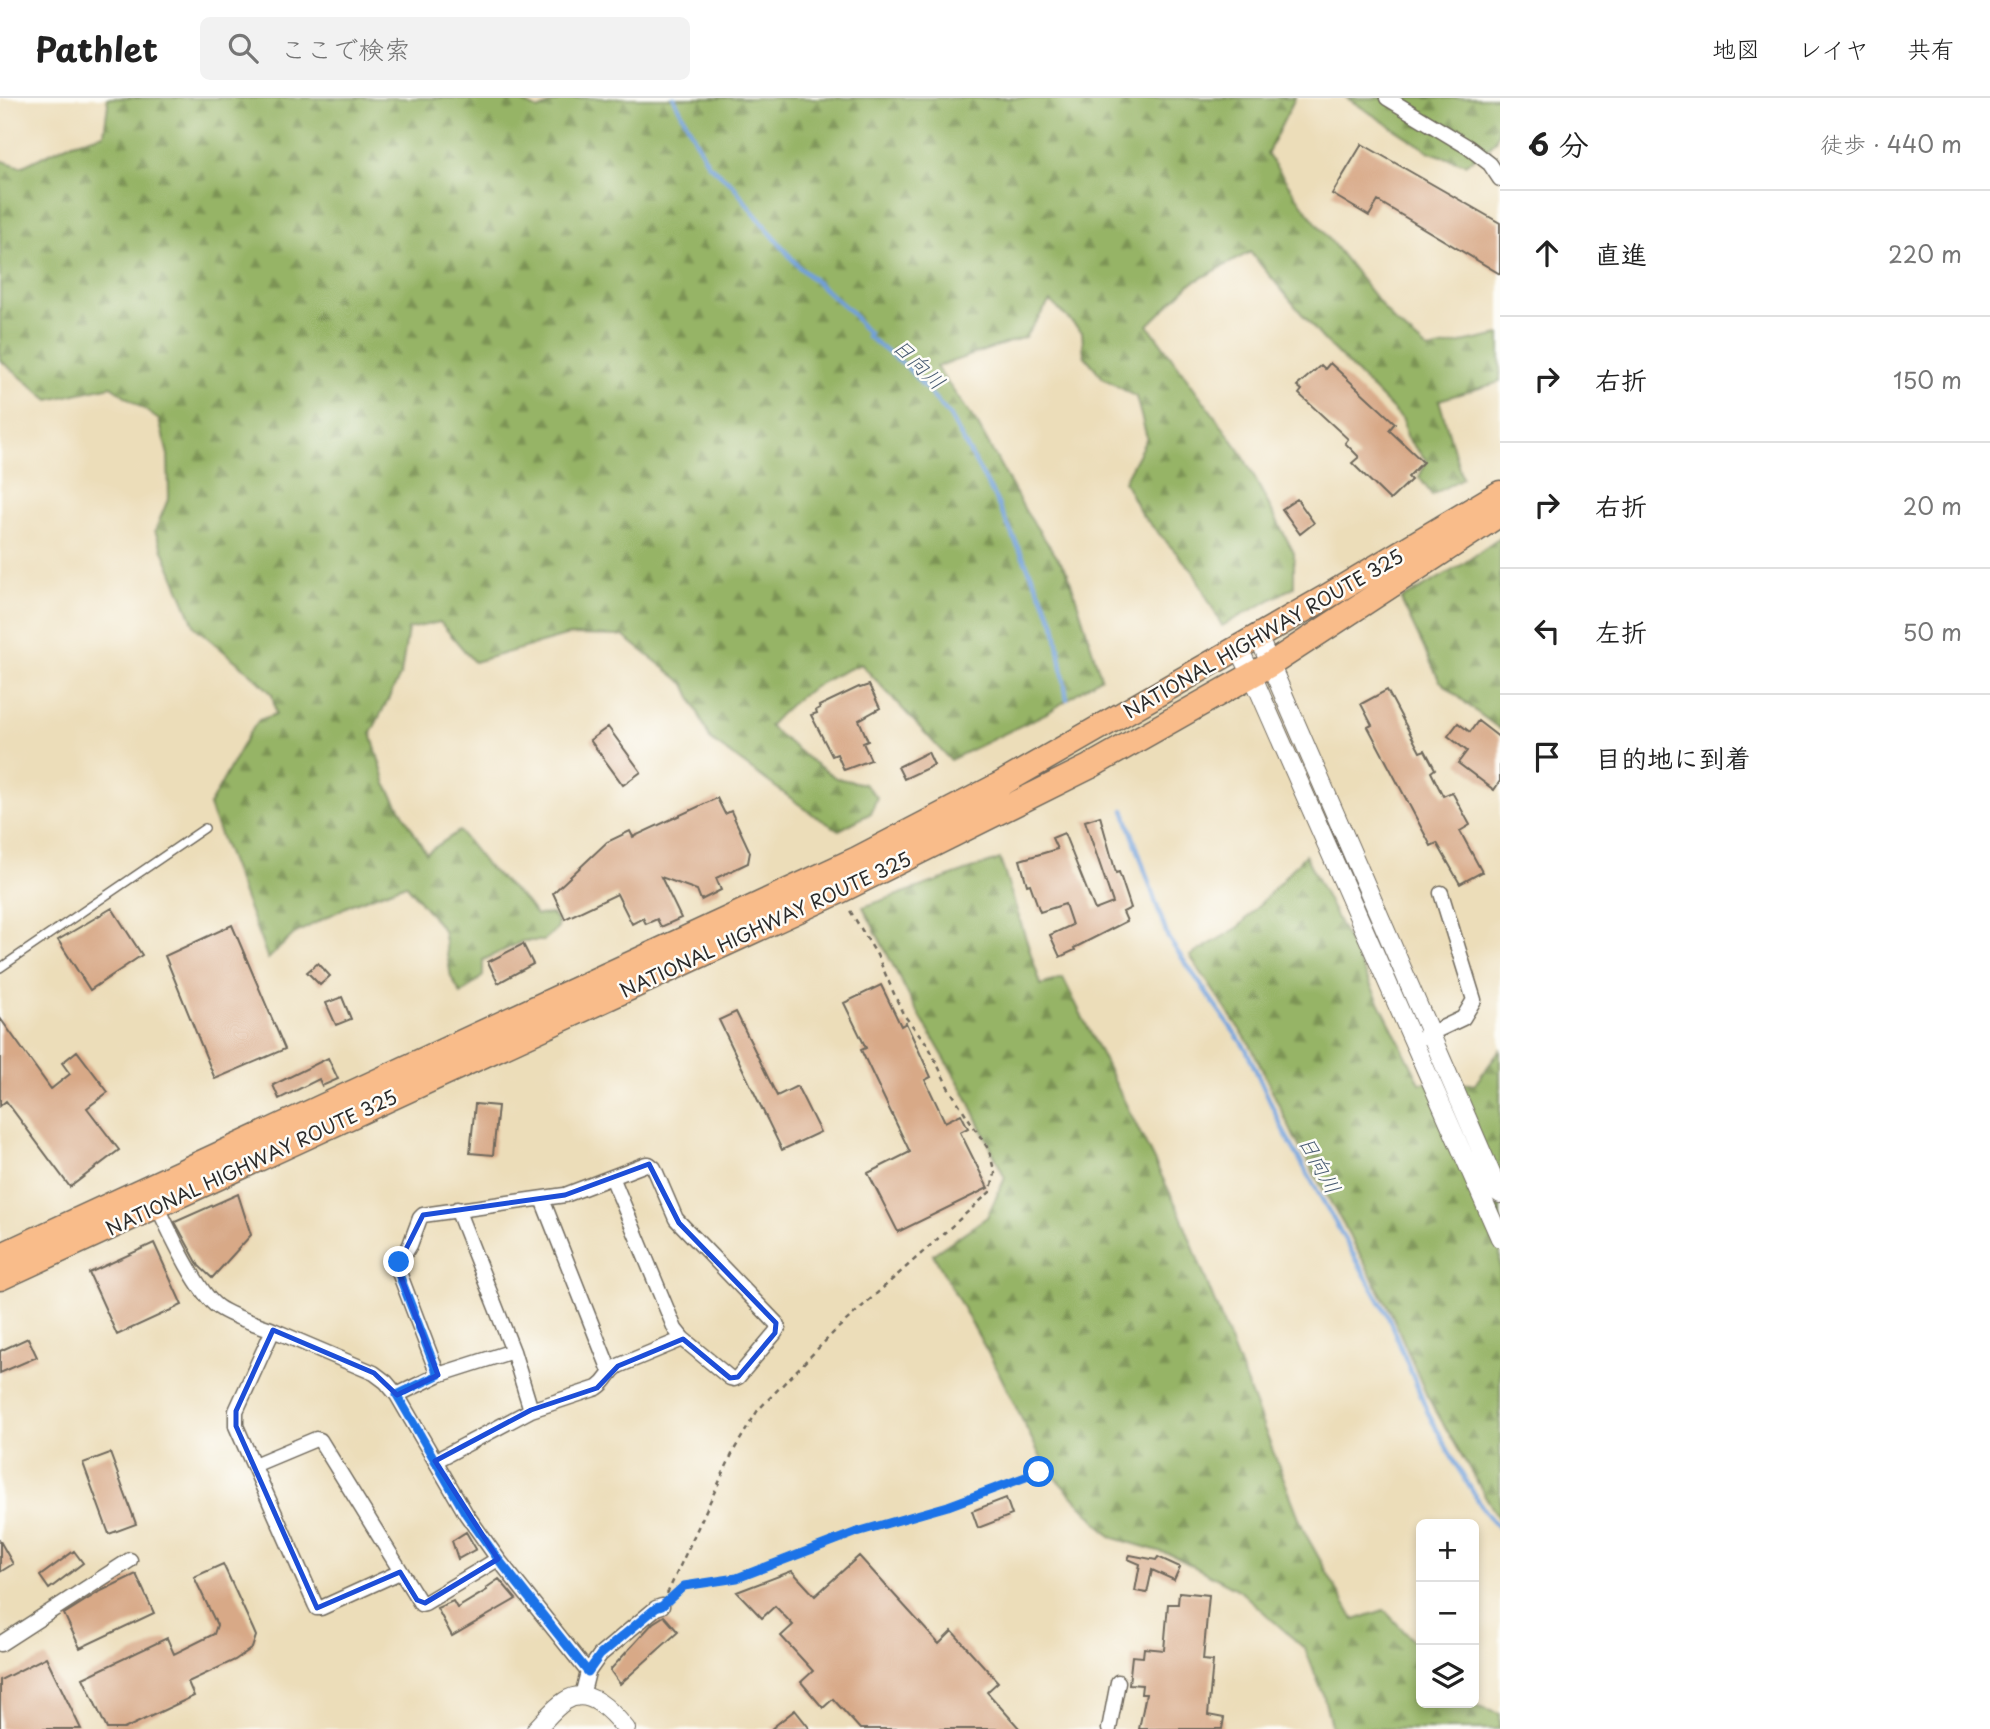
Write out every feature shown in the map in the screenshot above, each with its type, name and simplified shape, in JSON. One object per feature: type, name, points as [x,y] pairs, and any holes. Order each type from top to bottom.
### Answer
[{"type":"highway","name":"NATIONAL HIGHWAY ROUTE 325","points":[[0,1278],[153,1196],[858,859],[1001,784],[1500,493]]},
{"type":"highway","name":"NATIONAL HIGHWAY ROUTE 325","points":[[0,1256],[153,1196],[838,892],[1089,767],[1262,670],[1500,514]]},
{"type":"street","points":[[1387,98],[1468,147],[1490,164],[1500,179]]},
{"type":"street","points":[[1248,641],[1423,1037],[1500,1194]]},
{"type":"street","points":[[1423,1037],[1463,1018],[1474,1000],[1441,893]]},
{"type":"street","points":[[1423,1037],[1500,1238]]},
{"type":"street","points":[[438,1375],[397,1267],[410,1245],[419,1218],[422,1215],[457,1209],[565,1195],[612,1177],[646,1164],[652,1164],[676,1219],[776,1322],[778,1328],[745,1368],[734,1379],[730,1378],[683,1339],[672,1325],[612,1177]]},
{"type":"street","points":[[153,1196],[209,1300],[230,1314],[374,1373],[386,1382],[397,1395],[466,1514],[498,1559],[588,1672]]},
{"type":"street","points":[[542,1199],[610,1371]]},
{"type":"street","points":[[457,1209],[513,1351],[531,1410]]},
{"type":"street","points":[[273,1330],[236,1411],[236,1426],[317,1608],[400,1572]]},
{"type":"street","points":[[435,1461],[531,1410],[597,1388],[604,1383],[610,1371],[618,1366],[683,1339]]},
{"type":"street","points":[[397,1395],[438,1375],[513,1351]]},
{"type":"street","points":[[254,1465],[316,1439],[320,1440],[421,1604],[498,1559]]},
{"type":"street","points":[[0,1644],[130,1560]]},
{"type":"street","points":[[582,1696],[588,1672],[600,1655],[656,1608],[662,1606]]},
{"type":"street","points":[[1109,1729],[1118,1682]]},
{"type":"street","points":[[536,1729],[567,1699],[582,1696],[594,1699],[610,1710],[626,1729]]},
{"type":"lane","points":[[0,968],[205,828]]},
{"type":"path","points":[[662,1606],[734,1450],[758,1410],[837,1329],[990,1192],[995,1174],[989,1150],[948,1087],[928,1045],[903,1014],[877,955],[838,892]]},
{"type":"path","points":[[662,1606],[684,1586],[737,1578],[857,1532],[948,1506],[1039,1472]]},
{"type":"highlighted area","points":[[649,1164],[679,1223],[776,1323],[775,1333],[738,1377],[730,1378],[683,1339],[618,1366],[597,1388],[531,1410],[435,1461],[498,1559],[425,1603],[417,1600],[400,1572],[317,1608],[236,1426],[236,1411],[273,1330],[374,1373],[397,1395],[438,1375],[397,1267],[423,1215],[565,1195]]},
{"type":"green space","points":[[107,98],[514,98],[538,110],[564,98],[1295,98],[1267,154],[1307,211],[1394,321],[1428,350],[1500,335],[1500,382],[1439,400],[1462,478],[1432,495],[1419,477],[1427,461],[1406,437],[1403,420],[1322,338],[1250,252],[1190,284],[1148,325],[1241,452],[1294,553],[1294,587],[1222,626],[1193,571],[1141,514],[1124,481],[1147,438],[1136,397],[1103,378],[1084,355],[1082,332],[1050,301],[1025,337],[936,367],[978,425],[1026,512],[1068,573],[1101,677],[1049,712],[950,760],[861,664],[822,682],[790,705],[769,726],[836,778],[864,784],[877,797],[871,813],[839,830],[815,816],[710,739],[685,684],[623,636],[569,635],[474,662],[440,622],[408,629],[401,674],[371,733],[386,784],[426,853],[459,831],[487,866],[525,901],[536,915],[552,914],[557,920],[558,928],[543,941],[523,941],[483,960],[483,976],[461,994],[451,977],[443,930],[406,884],[352,904],[294,934],[268,959],[209,806],[249,733],[259,720],[276,714],[272,694],[195,627],[155,531],[169,497],[168,455],[159,420],[111,386],[49,400],[0,360],[0,160],[21,167],[69,144],[104,134]]},
{"type":"green space","points":[[1347,98],[1500,98],[1498,132],[1496,139],[1485,151],[1465,164],[1430,152]]},
{"type":"green space","points":[[1500,538],[1500,729],[1439,680],[1401,600],[1460,566]]},
{"type":"green space","points":[[1305,855],[1420,1083],[1475,1084],[1500,1050],[1500,1521],[1427,1396],[1391,1312],[1295,1139],[1251,1046],[1190,956],[1239,927]]},
{"type":"green space","points":[[1000,859],[1041,985],[1063,978],[1179,1211],[1305,1533],[1354,1620],[1384,1610],[1416,1644],[1416,1708],[1479,1707],[1500,1714],[1500,1729],[1332,1729],[1323,1694],[1305,1649],[1239,1590],[1172,1555],[1111,1537],[1046,1468],[997,1369],[933,1254],[987,1217],[1005,1178],[966,1095],[914,1006],[863,907]]},
{"type":"building","points":[[1362,144],[1500,223],[1500,274],[1378,201],[1369,216],[1332,194]]},
{"type":"building","points":[[1330,363],[1395,423],[1389,430],[1423,462],[1408,477],[1411,480],[1390,500],[1352,463],[1359,457],[1345,443],[1348,439],[1299,394],[1302,390],[1297,386],[1321,365],[1325,369]]},
{"type":"building","points":[[1297,499],[1314,523],[1300,534],[1282,509]]},
{"type":"building","points":[[869,685],[880,708],[859,720],[868,741],[863,743],[871,760],[844,770],[837,754],[832,756],[811,715],[817,713],[819,706]]},
{"type":"building","points":[[1387,690],[1420,752],[1425,750],[1435,769],[1431,772],[1443,796],[1452,792],[1470,825],[1460,831],[1482,872],[1460,884],[1437,843],[1431,846],[1368,727],[1372,725],[1361,704]]},
{"type":"building","points":[[1478,721],[1500,738],[1500,781],[1494,790],[1458,763],[1467,751],[1448,736],[1458,723],[1470,732]]},
{"type":"building","points":[[608,727],[641,772],[623,785],[590,740]]},
{"type":"building","points":[[928,752],[934,765],[904,779],[898,767]]},
{"type":"building","points":[[717,798],[725,814],[731,811],[750,852],[748,863],[716,878],[721,890],[701,900],[697,890],[661,877],[681,918],[661,927],[657,919],[646,924],[643,918],[632,924],[617,894],[565,919],[553,893],[607,842],[630,831],[633,837]]},
{"type":"building","points":[[1100,816],[1116,873],[1119,872],[1131,908],[1123,912],[1127,921],[1060,957],[1050,935],[1072,925],[1065,904],[1040,912],[1030,884],[1027,885],[1020,860],[1057,849],[1052,838],[1064,833],[1095,910],[1113,903],[1085,821]]},
{"type":"building","points":[[112,908],[142,955],[90,990],[58,940]]},
{"type":"building","points":[[232,925],[285,1049],[215,1079],[165,956]]},
{"type":"building","points":[[523,944],[533,964],[498,983],[488,962]]},
{"type":"building","points":[[318,963],[330,976],[320,985],[307,972]]},
{"type":"building","points":[[881,985],[901,1026],[906,1023],[931,1077],[925,1080],[945,1122],[961,1114],[968,1128],[960,1132],[988,1188],[898,1232],[868,1173],[910,1152],[861,1050],[866,1048],[844,1003]]},
{"type":"building","points":[[342,997],[351,1019],[336,1025],[326,1003]]},
{"type":"building","points":[[736,1012],[777,1096],[797,1086],[820,1132],[782,1150],[719,1020]]},
{"type":"building","points":[[0,1018],[51,1089],[70,1074],[62,1063],[77,1051],[108,1092],[87,1108],[119,1150],[70,1187],[6,1101],[0,1106]]},
{"type":"building","points":[[328,1058],[338,1079],[322,1086],[319,1079],[279,1099],[273,1085]]},
{"type":"building","points":[[475,1104],[498,1106],[493,1155],[470,1153]]},
{"type":"building","points":[[238,1194],[251,1235],[212,1278],[199,1266],[175,1222]]},
{"type":"building","points":[[154,1243],[182,1305],[117,1335],[89,1273]]},
{"type":"building","points":[[28,1338],[37,1357],[0,1373],[0,1351]]},
{"type":"building","points":[[110,1453],[136,1524],[109,1534],[83,1463]]},
{"type":"building","points":[[1006,1498],[1012,1515],[978,1528],[972,1511]]},
{"type":"building","points":[[466,1532],[476,1549],[458,1559],[452,1541]]},
{"type":"building","points":[[0,1541],[13,1564],[0,1572]]},
{"type":"building","points":[[74,1551],[83,1563],[49,1589],[40,1576]]},
{"type":"building","points":[[1130,1555],[1156,1560],[1158,1557],[1180,1567],[1174,1580],[1152,1570],[1147,1593],[1135,1591],[1140,1564],[1128,1559]]},
{"type":"building","points":[[859,1556],[939,1644],[952,1631],[998,1682],[987,1692],[1020,1729],[860,1729],[833,1699],[823,1708],[801,1682],[813,1671],[781,1636],[793,1625],[775,1606],[762,1618],[737,1592],[792,1571],[815,1596]]},
{"type":"building","points":[[223,1564],[256,1636],[252,1648],[235,1660],[188,1682],[194,1696],[124,1729],[107,1729],[83,1678],[167,1638],[174,1654],[214,1634],[217,1625],[194,1577]]},
{"type":"building","points":[[136,1574],[154,1613],[80,1648],[64,1614],[99,1592]]},
{"type":"building","points":[[499,1579],[516,1599],[452,1636],[437,1608],[453,1601],[457,1608],[487,1590],[486,1588]]},
{"type":"building","points":[[1179,1592],[1209,1595],[1203,1660],[1213,1661],[1208,1715],[1224,1718],[1222,1729],[1139,1729],[1146,1694],[1141,1694],[1142,1685],[1129,1684],[1132,1656],[1143,1657],[1144,1648],[1164,1650],[1168,1604],[1178,1604]]},
{"type":"building","points":[[664,1616],[678,1632],[620,1684],[610,1670],[653,1623]]},
{"type":"building","points":[[46,1657],[81,1729],[0,1729],[0,1680]]},
{"type":"building","points":[[795,1710],[810,1729],[771,1729]]},
{"type":"waterway","name":"日向川","points":[[674,98],[708,164],[733,185],[799,267],[851,312],[869,333],[867,336],[907,367],[949,415],[994,496],[1055,624],[1067,699]]},
{"type":"waterway","name":"日向川","points":[[1124,810],[1168,938],[1246,1049],[1284,1132],[1387,1314],[1428,1413],[1455,1463],[1500,1531]]},
{"type":"route","points":[[399,1262],[398,1272],[438,1375],[397,1395],[466,1514],[498,1559],[588,1672],[600,1655],[684,1586],[737,1578],[857,1532],[948,1506],[1039,1472]]}]
